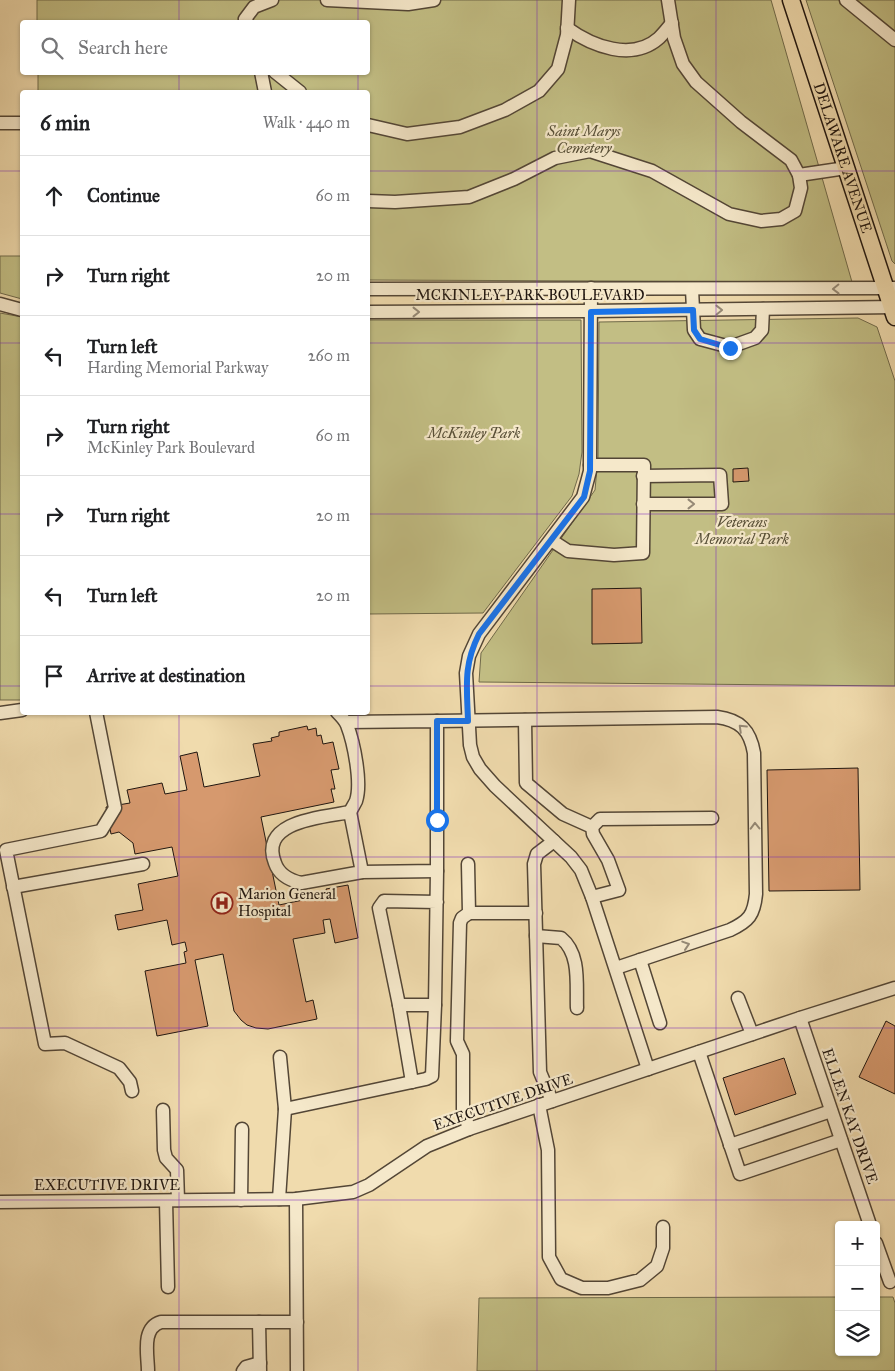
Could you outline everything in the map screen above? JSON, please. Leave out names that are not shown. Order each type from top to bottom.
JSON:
[{"type":"main road","name":"DELAWARE AVENUE","points":[[792,0],[846,168],[890,288],[894,310]]},
{"type":"street","points":[[246,20],[254,7],[272,0]]},
{"type":"street","points":[[328,0],[408,4],[434,0]]},
{"type":"street","points":[[370,126],[407,134],[460,127],[505,110],[539,91],[558,69],[567,36],[569,0]]},
{"type":"street","points":[[370,202],[469,197],[514,179],[555,158],[590,151],[652,171],[729,214],[761,221],[781,219],[795,211],[801,188],[799,175],[791,160],[741,122],[696,82],[682,64],[674,38],[668,0]]},
{"type":"street","points":[[846,0],[895,40]]},
{"type":"street","points":[[567,28],[584,40],[612,50],[638,49],[658,39],[672,23]]},
{"type":"street","points":[[262,75],[265,90]]},
{"type":"street","points":[[279,75],[298,90]]},
{"type":"street","points":[[0,123],[20,122]]},
{"type":"street","points":[[799,175],[846,168]]},
{"type":"street","points":[[591,288],[590,465],[584,497],[479,634],[473,646],[466,673],[468,721],[471,751],[480,769],[495,786],[571,857],[581,870],[616,968],[648,1069]]},
{"type":"street","points":[[692,288],[694,330],[700,339],[730,348],[755,338],[762,330],[763,309]]},
{"type":"street","name":"MCKINLEY PARK BOULEVARD","points":[[370,289],[890,288]]},
{"type":"street","points":[[0,304],[20,309]]},
{"type":"street","name":"MCKINLEY PARK BOULEVARD","points":[[370,312],[894,310]]},
{"type":"street","points":[[551,540],[568,550],[614,555],[643,553],[644,465],[590,465]]},
{"type":"street","points":[[643,504],[722,504],[720,474],[644,476]]},
{"type":"street","points":[[0,713],[20,710]]},
{"type":"street","points":[[97,715],[115,808],[101,830],[6,850],[45,1044],[65,1043],[119,1068],[130,1082],[132,1091]]},
{"type":"street","points":[[362,872],[350,812],[356,801],[358,786],[352,741],[342,717],[468,721],[717,717],[728,718],[739,723],[747,731],[752,741],[754,753],[755,907],[750,917],[743,924],[730,930],[616,968]]},
{"type":"street","points":[[525,720],[526,783],[563,814],[592,827],[608,860],[619,890],[592,898]]},
{"type":"street","points":[[284,1110],[426,1080],[432,1076],[437,902],[437,721]]},
{"type":"street","points":[[350,812],[297,822],[280,832],[275,840],[273,859],[283,876],[301,883],[362,872],[437,870]]},
{"type":"street","points":[[592,827],[600,819],[712,818]]},
{"type":"street","points":[[552,1100],[540,1072],[534,864],[537,854],[554,841]]},
{"type":"street","points":[[13,887],[142,864]]},
{"type":"street","points":[[468,864],[469,913]]},
{"type":"street","points":[[412,1082],[399,1005],[379,908],[384,901],[437,902]]},
{"type":"street","points":[[469,1129],[463,1110],[463,1054],[457,1041],[460,923],[462,918],[469,913],[536,913]]},
{"type":"street","points":[[536,936],[561,938],[572,949],[577,1008]]},
{"type":"street","points":[[640,960],[660,1023]]},
{"type":"street","name":"EXECUTIVE DRIVE","points":[[0,1202],[296,1199],[353,1192],[369,1185],[428,1146],[469,1129],[895,988]]},
{"type":"street","points":[[738,998],[752,1034]]},
{"type":"street","points":[[399,1005],[435,1005]]},
{"type":"street","name":"ELLEN KAY DRIVE","points":[[800,1018],[869,1221]]},
{"type":"street","points":[[699,1052],[740,1174],[841,1140]]},
{"type":"street","points":[[280,1057],[284,1110],[280,1199]]},
{"type":"street","points":[[539,1105],[548,1150],[549,1257],[561,1278],[582,1288],[608,1288],[640,1280],[657,1266],[663,1248],[663,1227]]},
{"type":"street","points":[[163,1110],[164,1150],[166,1158],[177,1170],[172,1201],[168,1288]]},
{"type":"street","points":[[730,1144],[831,1111]]},
{"type":"street","points":[[241,1200],[242,1129]]},
{"type":"street","points":[[296,1199],[297,1371]]},
{"type":"street","points":[[880,1254],[890,1282]]},
{"type":"street","points":[[243,1371],[246,1368],[260,1367],[259,1322]]},
{"type":"street","points":[[148,1371],[148,1334],[156,1323],[296,1322]]},
{"type":"green space","name":"Saint Marys Cemetery","points":[[37,0],[771,0],[852,282],[370,280],[370,90],[38,90],[38,75],[370,75],[370,20],[37,20]]},
{"type":"green space","points":[[806,0],[895,0],[895,264],[892,261]]},
{"type":"green space","points":[[0,256],[20,256],[20,298],[0,293]]},
{"type":"green space","points":[[0,313],[20,317],[20,700],[0,700]]},
{"type":"green space","name":"Veterans Memorial Park","points":[[858,318],[877,327],[895,381],[895,686],[479,682],[481,653],[595,490],[598,457],[599,322]]},
{"type":"green space","name":"McKinley Park","points":[[370,320],[581,320],[582,452],[579,474],[572,496],[483,613],[370,614]]},
{"type":"green space","points":[[835,1297],[835,1356],[880,1356],[880,1297],[893,1297],[895,1303],[895,1371],[477,1371],[479,1298]]},
{"type":"building","points":[[748,468],[749,481],[733,482],[733,469]]},
{"type":"building","points":[[641,588],[642,643],[592,644],[592,589]]},
{"type":"building","points":[[307,726],[308,730],[316,728],[317,736],[321,735],[323,744],[333,742],[339,769],[331,770],[335,789],[331,789],[334,802],[261,817],[279,905],[327,895],[326,889],[348,885],[358,938],[335,943],[330,919],[323,920],[325,933],[293,939],[306,1002],[313,1000],[317,1019],[268,1029],[247,1025],[234,1011],[223,954],[195,960],[208,1026],[157,1036],[145,971],[186,963],[184,952],[187,951],[185,942],[172,945],[167,920],[118,930],[115,915],[143,910],[138,884],[178,876],[172,847],[135,854],[133,843],[119,832],[111,834],[106,807],[130,803],[127,790],[162,783],[165,794],[187,790],[180,756],[197,752],[204,787],[260,776],[253,744],[272,741],[271,738],[279,736],[279,732]]},
{"type":"building","points":[[858,768],[860,890],[769,891],[767,770]]},
{"type":"building","points":[[886,1021],[895,1026],[895,1094],[859,1077]]},
{"type":"building","points":[[784,1058],[796,1094],[735,1115],[723,1078]]},
{"type":"place","name":"Marion General Hospital","points":[[222,903]]},
{"type":"route","points":[[437,820],[437,721],[468,721],[466,673],[469,656],[479,634],[584,497],[590,471],[591,312],[693,310],[694,330],[700,339],[730,348]]}]
